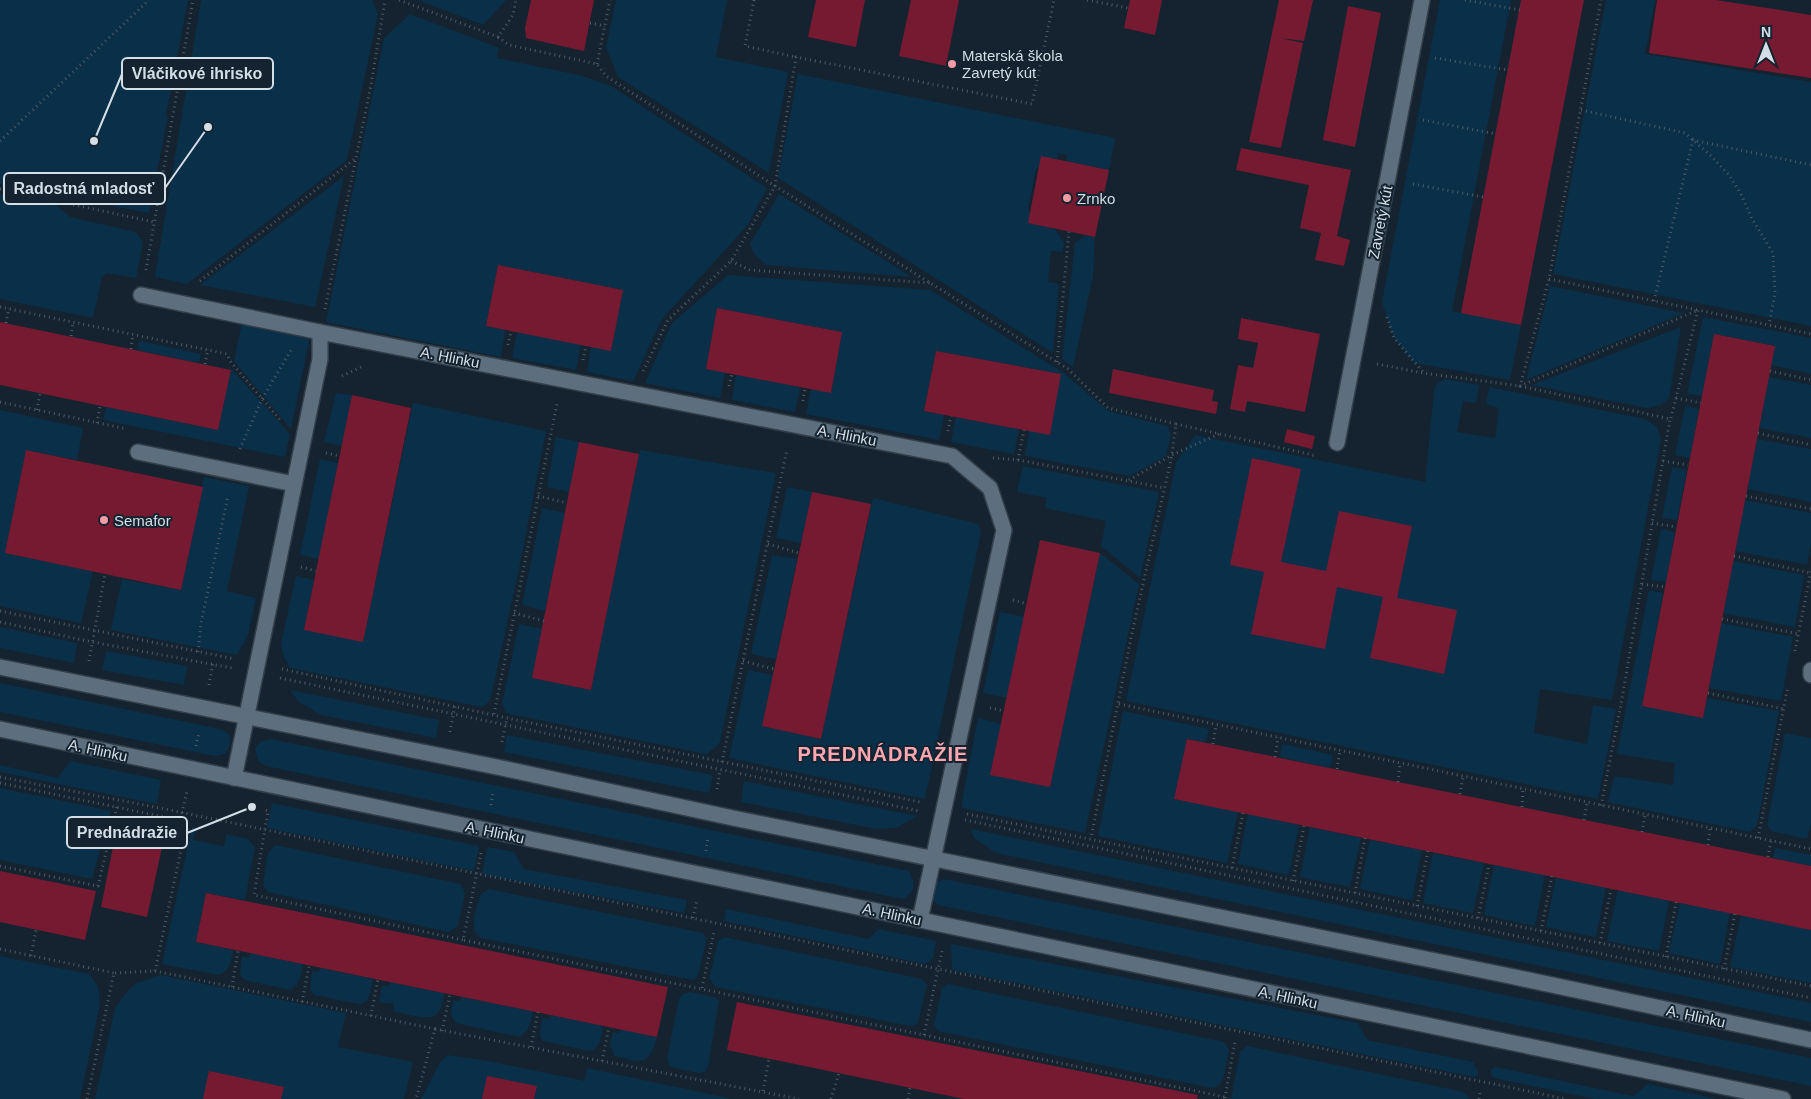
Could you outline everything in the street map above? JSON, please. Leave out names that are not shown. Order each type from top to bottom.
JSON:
[{"type":"street","name":"Zavretý kút","points":[[1337,443],[1422,0]]},
{"type":"street","name":"A. Hlinku","points":[[141,295],[952,456],[990,488],[1004,530],[934,858]]},
{"type":"street","points":[[234,778],[320,359],[320,332]]},
{"type":"street","points":[[138,452],[294,484]]},
{"type":"street","name":"A. Hlinku","points":[[0,667],[497,767],[1811,1040]]},
{"type":"street","points":[[1811,670],[1811,675]]},
{"type":"street","name":"A. Hlinku","points":[[0,730],[1783,1099]]},
{"type":"street","points":[[920,920],[934,858]]},
{"type":"path","points":[[0,141],[149,0]]},
{"type":"path","points":[[141,295],[193,0]]},
{"type":"path","points":[[320,332],[356,157],[385,0]]},
{"type":"path","points":[[399,0],[498,37],[510,45],[597,64],[606,76],[775,186],[1068,369],[1108,408],[1318,456],[1337,443]]},
{"type":"path","points":[[498,37],[513,14],[516,0]]},
{"type":"path","points":[[597,64],[610,0]]},
{"type":"path","points":[[754,0],[745,46],[1032,104],[1054,0]]},
{"type":"path","points":[[1087,0],[1128,8]]},
{"type":"path","points":[[1465,0],[1520,10]]},
{"type":"path","points":[[1520,386],[1549,279],[1601,0]]},
{"type":"path","points":[[590,23],[605,26]]},
{"type":"path","points":[[634,394],[638,381],[668,320],[730,261],[775,186],[796,57]]},
{"type":"path","points":[[1428,57],[1508,70]]},
{"type":"path","points":[[1580,110],[1685,133],[1729,175],[1772,253],[1776,293],[1769,325]]},
{"type":"path","points":[[1417,119],[1496,134]]},
{"type":"path","points":[[1693,140],[1811,165]]},
{"type":"path","points":[[1654,301],[1693,140]]},
{"type":"path","points":[[197,283],[356,157]]},
{"type":"path","points":[[1405,182],[1483,197]]},
{"type":"path","points":[[0,189],[154,222]]},
{"type":"path","points":[[1057,362],[1069,231]]},
{"type":"path","points":[[730,261],[750,270],[931,284]]},
{"type":"path","points":[[1549,279],[1811,334]]},
{"type":"path","points":[[0,306],[227,354],[230,360],[302,445]]},
{"type":"path","points":[[6,323],[9,308]]},
{"type":"path","points":[[1520,386],[1698,310]]},
{"type":"path","points":[[1601,806],[1670,419],[1698,310]]},
{"type":"path","points":[[71,336],[73,322]]},
{"type":"path","points":[[130,349],[134,334]]},
{"type":"path","points":[[206,364],[208,349]]},
{"type":"path","points":[[1353,359],[1423,373],[1520,386],[1670,419]]},
{"type":"path","points":[[339,381],[342,376],[358,367],[367,366]]},
{"type":"path","points":[[1770,371],[1811,380]]},
{"type":"path","points":[[37,410],[40,393]]},
{"type":"path","points":[[1676,398],[1701,403]]},
{"type":"path","points":[[494,714],[558,399]]},
{"type":"path","points":[[97,423],[100,406]]},
{"type":"path","points":[[1092,838],[1140,598],[1172,455],[1176,424]]},
{"type":"path","points":[[1018,460],[1024,430]]},
{"type":"path","points":[[1758,433],[1811,445]]},
{"type":"path","points":[[1128,481],[1172,455],[1220,434]]},
{"type":"path","points":[[722,762],[789,442]]},
{"type":"path","points":[[318,451],[340,456]]},
{"type":"path","points":[[969,470],[985,458],[1018,460],[1165,488]]},
{"type":"path","points":[[1664,461],[1688,465]]},
{"type":"path","points":[[538,496],[567,503]]},
{"type":"path","points":[[1746,496],[1811,509]]},
{"type":"path","points":[[1652,523],[1676,527]]},
{"type":"path","points":[[768,544],[799,553]]},
{"type":"path","points":[[1734,556],[1811,572],[1795,653]]},
{"type":"path","points":[[84,684],[105,574]]},
{"type":"path","points":[[1642,584],[1665,588]]},
{"type":"path","points":[[0,611],[95,630],[454,714],[720,770],[1092,838],[1293,881],[1811,986]]},
{"type":"path","points":[[514,613],[544,621]]},
{"type":"path","points":[[1722,619],[1799,634]]},
{"type":"path","points":[[0,622],[92,642],[213,663],[284,669],[1811,998]]},
{"type":"path","points":[[743,661],[774,669]]},
{"type":"path","points":[[182,813],[213,663]]},
{"type":"path","points":[[282,663],[284,669]]},
{"type":"path","points":[[1758,838],[1789,681]]},
{"type":"path","points":[[1708,693],[1784,709]]},
{"type":"path","points":[[1119,704],[1811,849]]},
{"type":"path","points":[[450,732],[455,706]]},
{"type":"path","points":[[500,750],[506,718]]},
{"type":"path","points":[[1213,744],[1216,725]]},
{"type":"path","points":[[1275,757],[1278,738]]},
{"type":"path","points":[[1337,769],[1340,751]]},
{"type":"path","points":[[1398,782],[1400,764]]},
{"type":"path","points":[[693,918],[720,770]]},
{"type":"path","points":[[0,777],[1566,1099]]},
{"type":"path","points":[[1460,794],[1463,777]]},
{"type":"path","points":[[0,783],[164,817]]},
{"type":"path","points":[[489,813],[494,786]]},
{"type":"path","points":[[1522,807],[1523,790]]},
{"type":"path","points":[[178,792],[196,795]]},
{"type":"path","points":[[1584,820],[1587,803]]},
{"type":"path","points":[[0,866],[98,886],[117,806]]},
{"type":"path","points":[[260,809],[268,810],[254,895],[1225,1098],[1235,1041]]},
{"type":"path","points":[[1232,868],[1243,813]]},
{"type":"path","points":[[1642,832],[1645,815]]},
{"type":"path","points":[[114,818],[152,828],[184,833]]},
{"type":"path","points":[[155,970],[187,822]]},
{"type":"path","points":[[1293,881],[1304,826]]},
{"type":"path","points":[[1708,845],[1710,828]]},
{"type":"path","points":[[1355,893],[1365,838]]},
{"type":"path","points":[[1768,857],[1771,840]]},
{"type":"path","points":[[463,940],[482,847]]},
{"type":"path","points":[[1417,906],[1428,851]]},
{"type":"path","points":[[1478,918],[1489,864]]},
{"type":"path","points":[[1541,931],[1552,876]]},
{"type":"path","points":[[1600,943],[1611,889]]},
{"type":"path","points":[[1666,957],[1676,902]]},
{"type":"path","points":[[1724,969],[1735,914]]},
{"type":"path","points":[[924,1035],[948,926]]},
{"type":"path","points":[[31,956],[36,930]]},
{"type":"path","points":[[702,988],[714,932]]},
{"type":"path","points":[[0,949],[114,973],[155,970],[442,1031],[799,1099]]},
{"type":"path","points":[[232,987],[238,951]]},
{"type":"path","points":[[302,1002],[309,966]]},
{"type":"path","points":[[88,1099],[114,973]]},
{"type":"path","points":[[371,1016],[378,979]]},
{"type":"path","points":[[442,1031],[450,994]]},
{"type":"path","points":[[532,1048],[538,1012]]},
{"type":"path","points":[[602,1061],[609,1027]]},
{"type":"path","points":[[416,1099],[435,1029]]},
{"type":"path","points":[[763,1091],[769,1059]]},
{"type":"path","points":[[831,1099],[839,1073]]},
{"type":"path","points":[[908,1099],[910,1088]]},
{"type":"path","points":[[1478,1099],[1480,1091]]},
{"type":"shaded area","points":[[0,0],[188,0],[149,213],[0,184]]},
{"type":"shaded area","points":[[201,0],[372,0],[378,14],[347,160],[187,284],[155,277]]},
{"type":"shaded area","points":[[418,0],[506,0],[483,25]]},
{"type":"shaded area","points":[[616,0],[727,0],[716,57],[788,72],[769,173],[618,77],[606,47]]},
{"type":"shaded area","points":[[1440,0],[1511,0],[1452,311],[1521,325],[1510,380],[1415,363],[1394,338],[1382,302]]},
{"type":"shaded area","points":[[1606,0],[1655,0],[1645,54],[1811,82],[1811,326],[1553,274]]},
{"type":"shaded area","points":[[410,14],[499,48],[497,58],[583,76],[611,86],[767,188],[748,225],[662,319],[633,381],[587,372],[591,347],[611,350],[623,290],[498,265],[486,326],[505,330],[501,357],[326,322],[384,38]]},
{"type":"shaded area","points":[[798,74],[1115,138],[1109,170],[1066,161],[1067,155],[1059,153],[1057,160],[1036,169],[1028,209],[1031,214],[1029,223],[1055,229],[1064,243],[1063,252],[1051,251],[1048,282],[1059,284],[1053,353],[778,178]]},
{"type":"shaded area","points":[[344,176],[315,307],[200,285]]},
{"type":"shaded area","points":[[0,194],[57,206],[70,217],[136,232],[143,242],[136,278],[107,273],[102,277],[93,318],[0,299]]},
{"type":"shaded area","points":[[779,194],[912,277],[766,265],[754,254],[750,244]]},
{"type":"shaded area","points":[[1086,235],[1095,237],[1093,276],[1073,367],[1062,359],[1075,243]]},
{"type":"shaded area","points":[[728,275],[930,290],[1064,373],[1108,411],[1167,426],[1171,434],[1166,456],[1130,476],[1025,456],[1029,431],[1061,374],[936,351],[924,411],[944,415],[939,440],[806,414],[811,389],[831,392],[842,332],[717,308],[706,369],[725,372],[720,398],[645,383],[672,323]]},
{"type":"shaded area","points":[[1550,286],[1684,313],[1526,380]]},
{"type":"shaded area","points":[[1703,317],[1811,338],[1811,374],[1771,365],[1775,346],[1714,334],[1702,396],[1687,394]]},
{"type":"shaded area","points":[[242,323],[310,336],[291,429],[234,361]]},
{"type":"shaded area","points":[[1681,327],[1669,398],[1661,405],[1647,408],[1532,385]]},
{"type":"shaded area","points":[[517,332],[581,344],[576,370],[512,358]]},
{"type":"shaded area","points":[[139,341],[201,354],[199,363],[137,350]]},
{"type":"shaded area","points":[[229,366],[290,434],[285,457],[103,420],[106,407],[218,430],[231,370]]},
{"type":"shaded area","points":[[736,374],[800,387],[795,412],[732,400]]},
{"type":"shaded area","points":[[1769,377],[1811,385],[1811,438],[1759,428]]},
{"type":"shaded area","points":[[1445,379],[1479,385],[1476,403],[1463,401],[1457,432],[1495,438],[1499,408],[1486,404],[1489,387],[1645,419],[1657,427],[1661,439],[1612,700],[1540,689],[1534,733],[1587,744],[1593,705],[1616,709],[1598,799],[1126,701],[1176,463],[1195,435],[1425,482],[1434,391],[1437,384]]},
{"type":"shaded area","points":[[336,393],[352,395],[342,446],[324,442]]},
{"type":"shaded area","points":[[413,403],[546,431],[520,564],[490,701],[482,707],[290,668],[284,657],[281,644],[296,576],[314,580],[304,629],[363,641]]},
{"type":"shaded area","points":[[1685,406],[1699,409],[1690,458],[1675,455]]},
{"type":"shaded area","points":[[0,410],[83,428],[77,460],[26,450],[5,553],[93,571],[81,623],[0,606]]},
{"type":"shaded area","points":[[956,417],[1019,429],[1014,454],[951,442]]},
{"type":"shaded area","points":[[556,437],[579,442],[569,492],[547,487]]},
{"type":"shaded area","points":[[1757,439],[1811,449],[1811,502],[1747,489]]},
{"type":"shaded area","points":[[640,450],[776,473],[720,742],[706,754],[506,713],[502,704],[519,624],[542,629],[532,678],[591,690]]},
{"type":"shaded area","points":[[320,459],[338,463],[319,559],[300,555]]},
{"type":"shaded area","points":[[1023,466],[1159,492],[1140,578],[1101,546],[1106,521],[1045,508],[1047,498],[1017,492]]},
{"type":"shaded area","points":[[1672,467],[1687,470],[1677,520],[1662,518]]},
{"type":"shaded area","points":[[204,477],[249,486],[227,591],[256,598],[248,635],[237,655],[111,630],[122,579],[181,590]]},
{"type":"shaded area","points":[[787,487],[812,492],[801,543],[776,538]]},
{"type":"shaded area","points":[[873,498],[978,524],[981,532],[925,799],[729,758],[748,670],[773,675],[762,726],[821,739]]},
{"type":"shaded area","points":[[1745,500],[1811,513],[1811,543],[1807,565],[1735,551]]},
{"type":"shaded area","points":[[542,508],[565,513],[545,611],[522,605]]},
{"type":"shaded area","points":[[1661,529],[1675,532],[1666,582],[1651,580]]},
{"type":"shaded area","points":[[1100,553],[1139,584],[1085,833],[962,808],[978,718],[1001,724],[1050,786]]},
{"type":"shaded area","points":[[772,555],[797,559],[776,659],[751,654]]},
{"type":"shaded area","points":[[1733,561],[1804,575],[1795,627],[1723,613]]},
{"type":"shaded area","points":[[1649,590],[1663,593],[1642,706],[1703,717],[1707,698],[1779,711],[1757,825],[1750,832],[1608,802],[1614,776],[1673,785],[1675,763],[1617,754]]},
{"type":"shaded area","points":[[1000,612],[1024,617],[1007,698],[983,693]]},
{"type":"shaded area","points":[[1721,623],[1793,637],[1781,701],[1709,688]]},
{"type":"shaded area","points":[[0,627],[77,643],[74,663],[0,648]]},
{"type":"shaded area","points":[[106,651],[187,666],[184,685],[102,670]]},
{"type":"shaded area","points":[[0,683],[220,729],[229,734],[230,745],[225,754],[215,756],[0,712]]},
{"type":"shaded area","points":[[290,690],[439,720],[436,738],[321,715],[299,702]]},
{"type":"shaded area","points":[[1123,711],[1209,729],[1206,742],[1187,739],[1174,799],[1238,812],[1227,863],[1098,836]]},
{"type":"shaded area","points":[[1785,733],[1811,738],[1811,824],[1807,839],[1771,831],[1767,825]]},
{"type":"shaded area","points":[[507,735],[713,775],[709,793],[504,752]]},
{"type":"shaded area","points":[[271,739],[909,871],[914,883],[910,893],[903,899],[266,766],[258,761],[255,749],[261,741]]},
{"type":"shaded area","points":[[1282,744],[1333,755],[1330,768],[1280,757]]},
{"type":"shaded area","points":[[70,761],[161,780],[157,804],[0,772],[0,765],[58,778]]},
{"type":"shaded area","points":[[744,781],[917,816],[896,828],[877,829],[741,802]]},
{"type":"shaded area","points":[[0,788],[111,811],[92,879],[0,860]]},
{"type":"shaded area","points":[[272,803],[479,846],[474,871],[267,828]]},
{"type":"shaded area","points":[[1248,814],[1299,825],[1289,875],[1238,864]]},
{"type":"shaded area","points":[[192,827],[196,828],[193,840],[224,846],[226,834],[248,839],[255,847],[245,899],[206,893],[196,942],[233,950],[228,968],[219,975],[162,964]]},
{"type":"shaded area","points":[[1310,827],[1361,838],[1350,887],[1300,877]]},
{"type":"shaded area","points":[[971,829],[1811,1003],[1811,1022],[996,853],[974,838]]},
{"type":"shaded area","points":[[1370,840],[1422,850],[1412,900],[1360,889]]},
{"type":"shaded area","points":[[275,845],[461,884],[465,893],[458,926],[449,932],[268,892],[263,885],[268,853]]},
{"type":"shaded area","points":[[487,847],[514,852],[524,869],[687,900],[684,913],[482,874]]},
{"type":"shaded area","points":[[1775,848],[1811,855],[1811,866],[1773,858]]},
{"type":"shaded area","points":[[1433,853],[1484,863],[1473,913],[1423,903]]},
{"type":"shaded area","points":[[1494,865],[1545,875],[1535,926],[1484,915]]},
{"type":"shaded area","points":[[1556,878],[1606,887],[1596,937],[1546,927]]},
{"type":"shaded area","points":[[944,879],[1811,1058],[1811,1086],[938,905],[932,900],[932,891],[937,882]]},
{"type":"shaded area","points":[[489,889],[703,933],[707,938],[698,976],[693,980],[481,938],[475,930],[474,919],[480,895]]},
{"type":"shaded area","points":[[1618,890],[1669,901],[1659,951],[1607,941]]},
{"type":"shaded area","points":[[1680,903],[1730,913],[1720,964],[1669,953]]},
{"type":"shaded area","points":[[726,909],[869,939],[878,929],[936,941],[933,958],[925,964],[724,921]]},
{"type":"shaded area","points":[[1741,915],[1811,930],[1811,983],[1730,967]]},
{"type":"shaded area","points":[[724,937],[922,979],[927,985],[918,1022],[910,1026],[716,987],[709,979],[718,942]]},
{"type":"shaded area","points":[[951,944],[1358,1023],[1367,1040],[1473,1062],[1478,1071],[1478,1076],[1474,1077],[952,970]]},
{"type":"shaded area","points":[[250,953],[303,964],[298,982],[290,990],[245,980],[240,975],[242,956],[249,958]]},
{"type":"shaded area","points":[[0,956],[89,974],[98,986],[100,1004],[80,1099],[0,1099]]},
{"type":"shaded area","points":[[320,968],[373,979],[367,1001],[360,1004],[314,995],[310,990],[312,971],[318,972]]},
{"type":"shaded area","points":[[160,975],[346,1013],[338,1047],[413,1062],[404,1099],[95,1099],[115,1008],[135,984]]},
{"type":"shaded area","points":[[390,982],[444,993],[440,1011],[432,1017],[427,1017],[393,1011],[394,1004],[379,1002],[382,985],[389,986]]},
{"type":"shaded area","points":[[948,984],[1224,1042],[1229,1050],[1223,1080],[1219,1086],[1211,1088],[938,1031],[934,1025],[942,988]]},
{"type":"shaded area","points":[[690,992],[714,997],[719,1000],[708,1067],[705,1072],[699,1073],[674,1068],[669,1065],[667,1058],[679,999],[683,994]]},
{"type":"shaded area","points":[[461,997],[533,1011],[529,1026],[519,1037],[456,1023],[452,1017],[451,1009],[454,1000],[460,1001]]},
{"type":"shaded area","points":[[551,1015],[603,1026],[598,1044],[590,1051],[543,1041],[540,1036],[542,1018],[549,1019]]},
{"type":"shaded area","points":[[621,1029],[657,1037],[651,1054],[647,1058],[638,1061],[614,1056],[610,1043],[613,1032],[619,1033]]},
{"type":"shaded area","points":[[1247,1046],[1464,1092],[1470,1099],[1231,1099],[1240,1052]]},
{"type":"shaded area","points":[[447,1055],[489,1061],[585,1081],[587,1068],[733,1099],[421,1099],[439,1064]]},
{"type":"shaded area","points":[[1496,1067],[1633,1096],[1648,1084],[1718,1099],[1595,1099],[1494,1078],[1491,1075],[1491,1069]]},
{"type":"building","points":[[531,0],[594,0],[584,51],[526,38],[525,28]]},
{"type":"building","points":[[816,0],[865,0],[856,47],[808,37]]},
{"type":"building","points":[[911,0],[959,0],[946,66],[899,56]]},
{"type":"building","points":[[1130,0],[1162,0],[1155,35],[1124,28]]},
{"type":"building","points":[[1279,0],[1313,0],[1304,41],[1280,38],[1303,43],[1281,148],[1249,142]]},
{"type":"building","points":[[1521,0],[1584,0],[1521,325],[1461,313]]},
{"type":"building","points":[[1657,0],[1716,0],[1811,15],[1811,78],[1649,53]]},
{"type":"building","points":[[1348,6],[1381,13],[1355,147],[1323,140]]},
{"type":"building","points":[[1241,148],[1351,170],[1337,236],[1350,240],[1344,266],[1315,260],[1321,233],[1300,228],[1309,185],[1236,170]]},
{"type":"building","points":[[1041,156],[1109,170],[1095,237],[1028,223]]},
{"type":"building","points":[[498,265],[623,290],[611,351],[486,326]]},
{"type":"building","points":[[717,308],[842,332],[831,393],[706,369]]},
{"type":"building","points":[[1241,318],[1320,334],[1305,412],[1247,401],[1245,412],[1230,409],[1238,365],[1253,368],[1258,343],[1238,339]]},
{"type":"building","points":[[0,322],[231,370],[218,430],[0,385]]},
{"type":"building","points":[[1714,334],[1775,346],[1703,718],[1642,706]]},
{"type":"building","points":[[936,351],[1061,374],[1050,435],[924,411]]},
{"type":"building","points":[[1113,369],[1214,390],[1212,401],[1218,402],[1216,414],[1109,393]]},
{"type":"building","points":[[352,395],[411,408],[363,642],[304,630]]},
{"type":"building","points":[[1287,429],[1315,436],[1312,449],[1284,442]]},
{"type":"building","points":[[579,442],[639,454],[591,690],[532,678]]},
{"type":"building","name":"Semafor","points":[[26,450],[203,487],[181,590],[5,553]]},
{"type":"building","points":[[1252,458],[1301,469],[1281,562],[1326,571],[1339,511],[1412,526],[1397,598],[1457,610],[1444,674],[1370,658],[1383,597],[1337,587],[1325,649],[1251,634],[1264,572],[1230,565]]},
{"type":"building","points":[[812,492],[871,504],[821,739],[762,726]]},
{"type":"building","points":[[1040,540],[1100,553],[1050,787],[990,775]]},
{"type":"building","points":[[1187,739],[1811,866],[1811,930],[1174,799]]},
{"type":"building","points":[[118,822],[165,833],[147,917],[101,907]]},
{"type":"building","points":[[0,871],[96,891],[85,940],[0,922]]},
{"type":"building","points":[[206,893],[668,987],[657,1037],[196,942]]},
{"type":"building","points":[[737,1002],[1198,1095],[1197,1099],[964,1099],[727,1050]]},
{"type":"building","points":[[209,1071],[284,1087],[281,1099],[203,1099]]},
{"type":"building","points":[[487,1076],[537,1086],[534,1099],[482,1099]]},
{"type":"place","name":"Materská škola Zavretý kút","points":[[952,64]]},
{"type":"place","name":"Radostná mladosť","points":[[208,127]]},
{"type":"place","name":"Vláčikové ihrisko","points":[[94,141]]},
{"type":"place","name":"Zrnko","points":[[1067,198]]},
{"type":"place","name":"Semafor","points":[[104,520]]},
{"type":"place","name":"Prednádražie","points":[[252,807]]},
{"type":"district","name":"PREDNÁDRAŽIE","points":[[883,754]]}]
